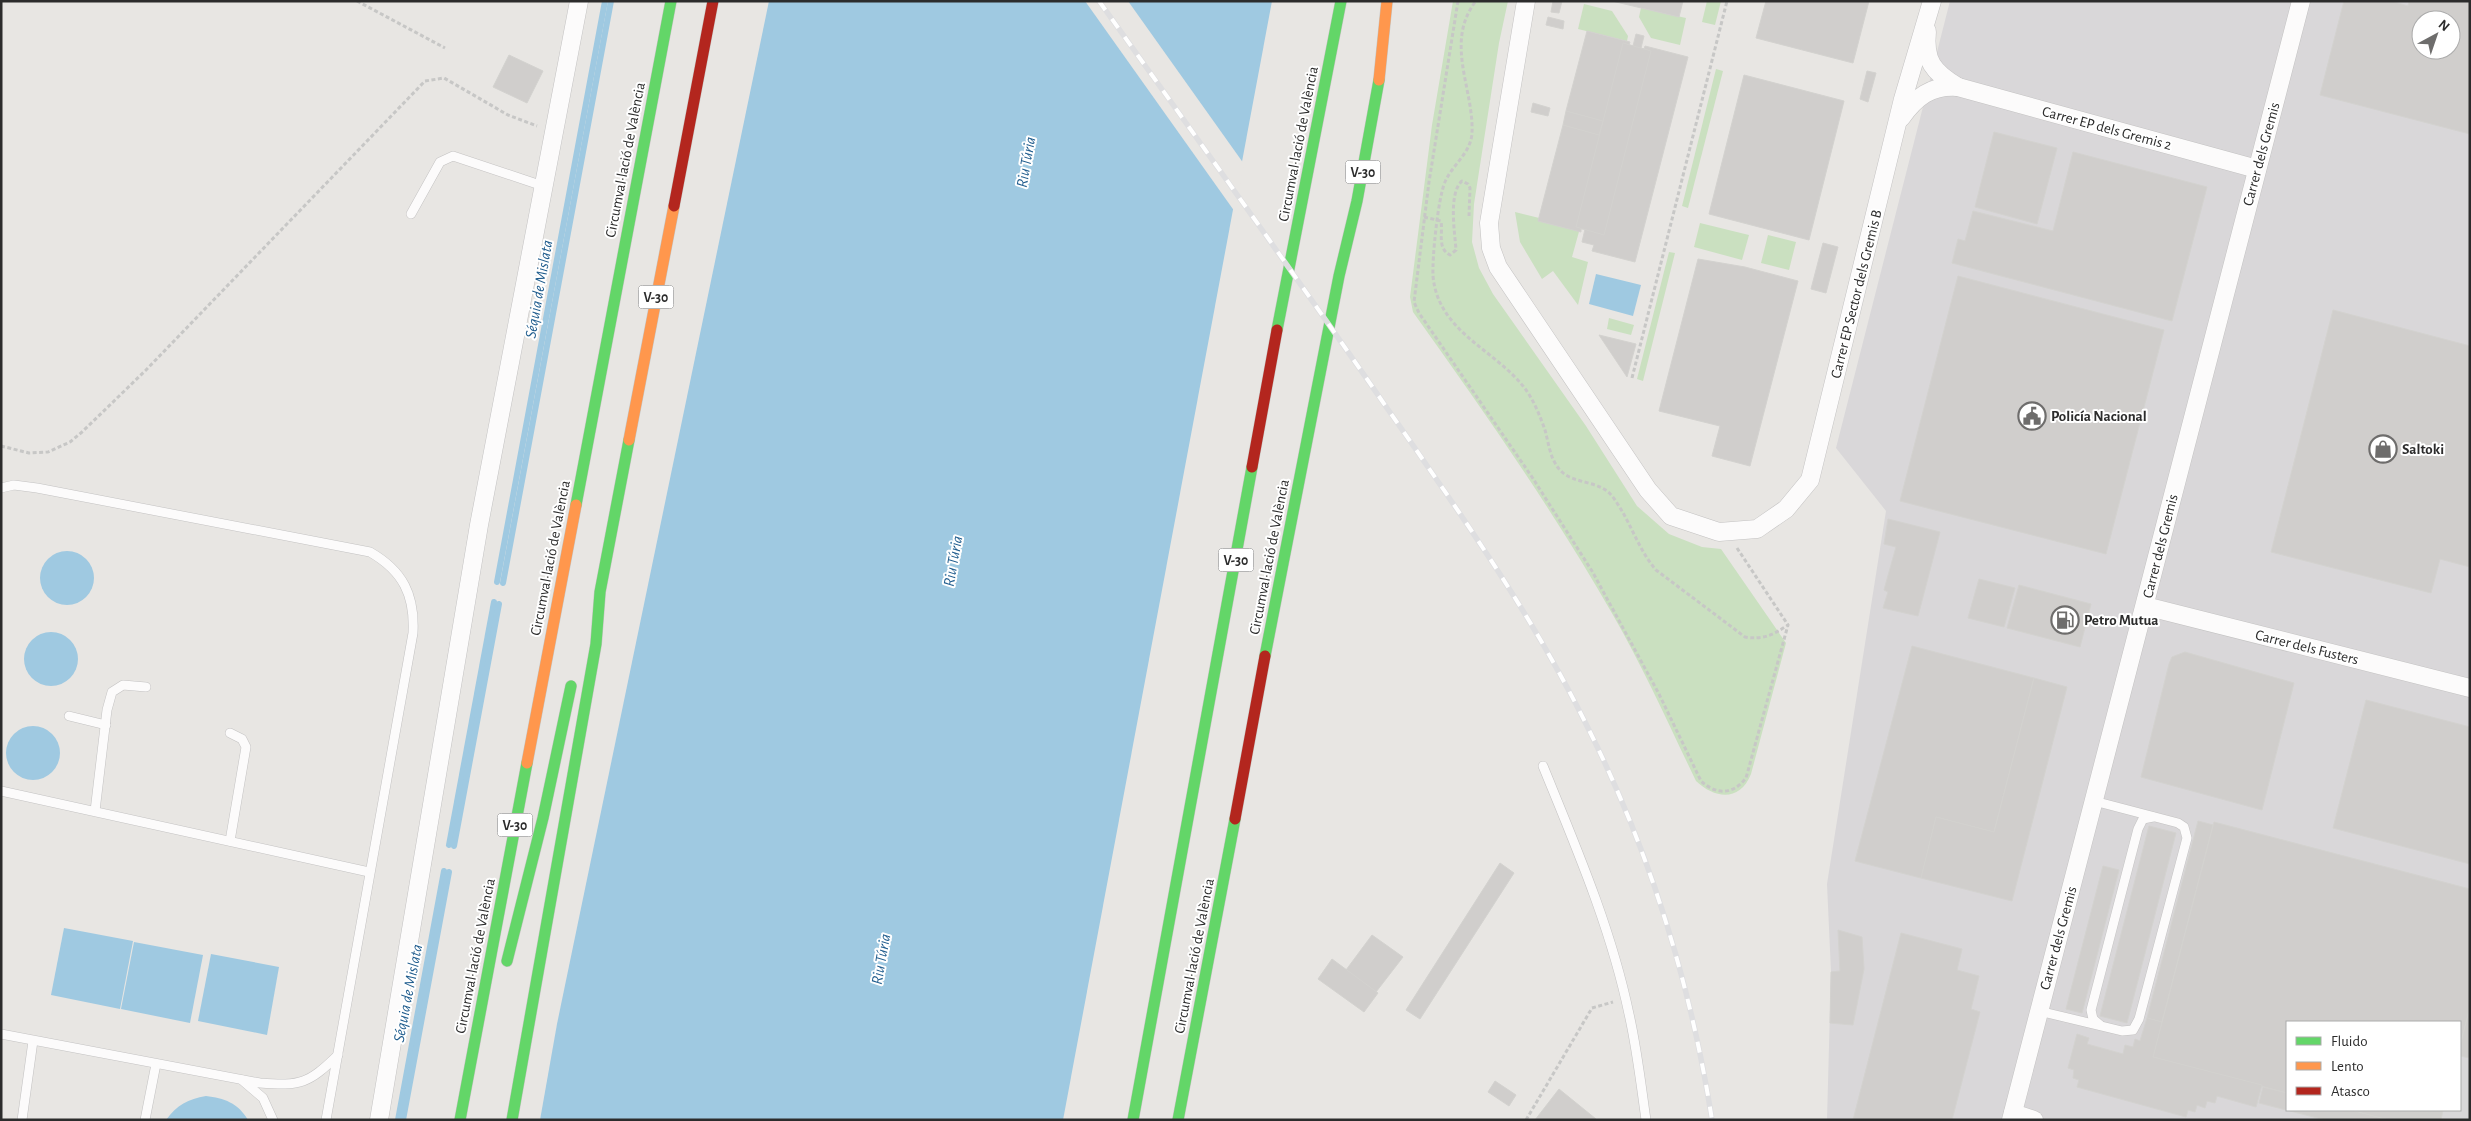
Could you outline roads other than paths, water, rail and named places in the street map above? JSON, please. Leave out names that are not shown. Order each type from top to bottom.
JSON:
[{"type":"highway","name":"Circumval·lació de València","points":[[460,1120],[671,1]]},
{"type":"highway","name":"V-30","points":[[512,1120],[596,644],[600,592],[713,1]]},
{"type":"highway","name":"Circumval·lació de València","points":[[1133,1120],[1288,272],[1341,1]]},
{"type":"highway","name":"Circumval·lació de València","points":[[1178,1120],[1339,276],[1357,201],[1381,67],[1383,25],[1387,1]]},
{"type":"highway","points":[[1381,67],[1396,35]]},
{"type":"highway","points":[[586,626],[600,592]]},
{"type":"highway","points":[[504,971],[543,818],[573,673]]},
{"type":"highway","points":[[472,1120],[482,1065]]},
{"type":"street","points":[[380,1120],[479,525],[579,1]]},
{"type":"street","name":"Carrer EP Sector dels Gremis B","points":[[1526,1],[1489,223],[1492,248],[1498,267],[1648,490],[1671,516],[1720,532],[1758,529],[1786,509],[1810,480],[1916,51],[1930,7]]},
{"type":"street","name":"Carrer dels Gremis","points":[[2012,1116],[2301,1]]},
{"type":"street","points":[[1930,7],[1926,46],[1928,59],[1936,71],[1958,87]]},
{"type":"street","points":[[1899,121],[1921,94],[1945,86],[1958,87]]},
{"type":"street","name":"Carrer EP dels Gremis 2","points":[[1958,87],[2257,169]]},
{"type":"street","name":"Carrer dels Fusters","points":[[2145,606],[2470,688]]},
{"type":"street","points":[[2012,1116],[2034,1120]]},
{"type":"lane","points":[[412,214],[440,162],[453,156],[543,186]]},
{"type":"lane","points":[[1,488],[14,486],[37,488],[370,552],[387,562],[411,597],[414,633],[369,872],[326,1120]]},
{"type":"lane","points":[[95,810],[107,710],[112,692],[123,685],[146,687]]},
{"type":"lane","points":[[69,716],[106,725]]},
{"type":"lane","points":[[230,733],[242,739],[246,747],[230,841]]},
{"type":"lane","points":[[1543,766],[1585,869],[1612,950],[1625,998],[1646,1120]]},
{"type":"lane","points":[[1,791],[95,810],[369,872]]},
{"type":"lane","points":[[2040,1011],[2128,1032],[2136,1025],[2187,838],[2184,827],[2178,823],[2094,801]]},
{"type":"lane","points":[[2102,1026],[2094,1020],[2091,1010],[2138,829],[2143,819],[2156,817]]},
{"type":"lane","points":[[1,1034],[242,1080],[288,1085],[315,1077],[338,1055]]},
{"type":"lane","points":[[22,1120],[33,1041]]},
{"type":"lane","points":[[145,1120],[156,1064]]},
{"type":"lane","points":[[242,1080],[263,1098],[273,1120]]},
{"type":"water","name":"Riu Túria","points":[[769,1],[1272,1],[1063,1120],[540,1120],[557,1024]]},
{"type":"water","points":[[1596,274],[1641,285],[1633,316],[1589,304]]},
{"type":"water","points":[[67,551],[77,553],[86,559],[92,568],[94,578],[92,588],[86,597],[77,603],[67,605],[57,603],[48,597],[42,588],[40,578],[42,568],[48,559],[57,553]]},
{"type":"water","points":[[46,632],[56,632],[70,640],[76,649],[78,659],[76,669],[70,678],[56,686],[46,686],[36,681],[29,674],[24,664],[24,654],[29,644],[36,637]]},
{"type":"water","points":[[33,726],[43,728],[52,734],[58,743],[60,753],[58,763],[52,772],[43,778],[33,780],[23,778],[14,772],[8,763],[6,753],[8,743],[14,734],[23,728]]},
{"type":"water","points":[[64,928],[133,941],[120,1009],[51,995]]},
{"type":"water","points":[[134,942],[203,955],[190,1023],[121,1009]]},
{"type":"water","points":[[211,954],[279,967],[267,1035],[198,1021]]},
{"type":"water","points":[[206,1096],[230,1102],[240,1109],[248,1120],[166,1120],[174,1110],[183,1104]]},
{"type":"waterway","name":"Séquia de Mislata","points":[[497,582],[605,1]]},
{"type":"waterway","points":[[503,583],[611,1]]},
{"type":"waterway","name":"Séquia de Mislata","points":[[449,845],[494,602]]},
{"type":"waterway","points":[[454,846],[499,604]]},
{"type":"waterway","name":"Séquia de Mislata","points":[[398,1120],[444,871]]},
{"type":"waterway","points":[[403,1120],[449,872]]},
{"type":"railway","points":[[1099,1],[1442,487],[1495,566],[1568,689],[1612,778],[1666,921],[1693,1020],[1712,1120]]},
{"type":"place","name":"Policía Nacional","points":[[2032,416]]},
{"type":"place","name":"Saltoki","points":[[2383,449]]},
{"type":"place","name":"Petro Mutua","points":[[2065,620]]}]
